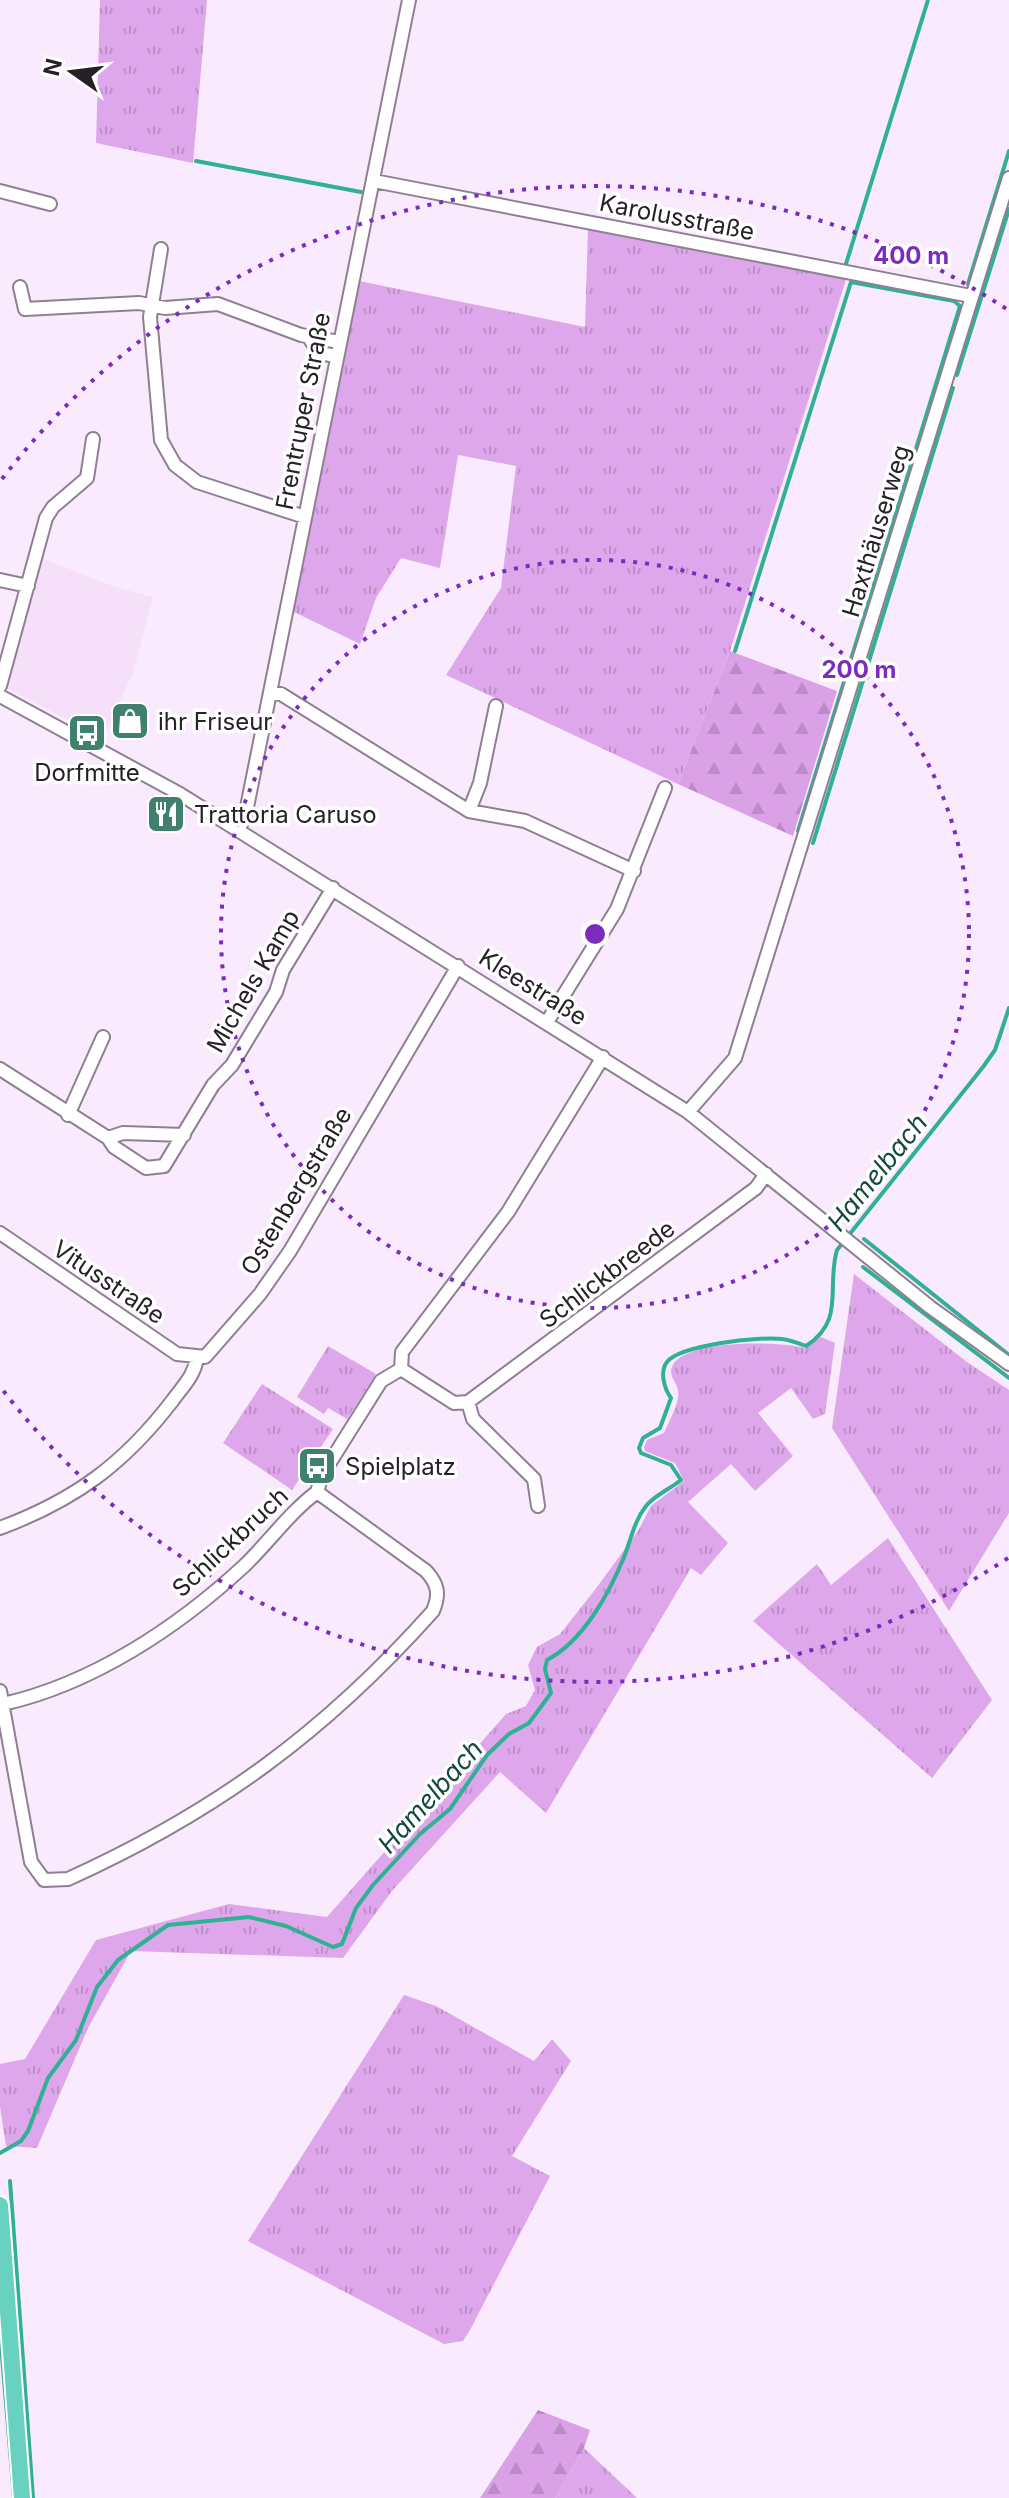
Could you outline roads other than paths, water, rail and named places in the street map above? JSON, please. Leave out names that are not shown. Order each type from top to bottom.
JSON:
[{"type":"main road","points":[[0,2205],[22,2498]]},
{"type":"street","name":"Frentruper Straße","points":[[238,830],[245,817],[409,0]]},
{"type":"street","name":"Haxthäuserweg","points":[[688,1112],[735,1058],[1009,178]]},
{"type":"street","name":"Karolusstraße","points":[[374,181],[971,296]]},
{"type":"street","points":[[0,191],[50,204]]},
{"type":"street","points":[[161,249],[151,306],[161,440],[175,465],[197,482],[305,517]]},
{"type":"street","points":[[20,287],[25,309],[139,303],[151,306],[218,304],[308,336],[339,342]]},
{"type":"street","points":[[308,336],[319,353],[336,356]]},
{"type":"street","points":[[0,686],[46,518],[53,507],[87,478],[93,439]]},
{"type":"street","points":[[0,580],[28,586]]},
{"type":"street","points":[[270,692],[281,694],[469,811],[525,821],[634,871]]},
{"type":"street","name":"Kleestraße","points":[[0,696],[100,748],[238,830],[688,1112],[853,1245],[1009,1364]]},
{"type":"street","points":[[469,811],[480,783],[496,706]]},
{"type":"street","points":[[547,1022],[617,909],[665,788]]},
{"type":"street","name":"Michels Kamp","points":[[0,1069],[108,1138],[114,1147],[146,1168],[164,1166],[276,992],[283,970],[333,888]]},
{"type":"street","name":"Ostenbergstraße","points":[[0,1528],[41,1513],[104,1475],[157,1421],[196,1369],[197,1357],[205,1357],[214,1349],[290,1251],[458,966]]},
{"type":"street","points":[[68,1115],[103,1037]]},
{"type":"street","name":"Schlickbruch","points":[[1,1698],[34,1697],[74,1681],[171,1626],[246,1564],[317,1492],[322,1475],[381,1381],[401,1369],[402,1352],[513,1205],[603,1057]]},
{"type":"street","points":[[108,1138],[123,1133],[184,1135]]},
{"type":"street","name":"Schlickbreede","points":[[468,1402],[725,1212],[756,1188],[766,1174]]},
{"type":"street","name":"Vitusstraße","points":[[0,1233],[133,1327],[177,1354],[197,1357]]},
{"type":"street","points":[[401,1369],[454,1403],[468,1402],[473,1419],[534,1479],[538,1506]]},
{"type":"street","points":[[1,1698],[31,1862],[44,1880],[68,1879],[204,1810],[277,1759],[350,1699],[433,1611],[438,1597],[436,1582],[426,1571],[317,1492]]},
{"type":"waterway","points":[[845,267],[928,0]]},
{"type":"waterway","points":[[968,284],[1009,151]]},
{"type":"waterway","points":[[196,161],[361,192]]},
{"type":"waterway","points":[[957,375],[1009,209]]},
{"type":"waterway","points":[[735,651],[851,282],[954,301],[960,306],[798,831]]},
{"type":"waterway","points":[[813,843],[953,388]]},
{"type":"waterway","name":"Hamelbach","points":[[0,2153],[21,2141],[28,2131],[48,2078],[76,2040],[97,1987],[118,1960],[168,1925],[249,1917],[286,1926],[333,1947],[342,1944],[356,1908],[373,1885],[420,1834],[450,1809],[487,1755],[509,1734],[529,1723],[551,1693],[545,1669],[547,1660],[572,1641],[603,1601],[646,1506],[681,1480],[671,1465],[641,1453],[639,1448],[643,1438],[660,1428],[671,1398],[663,1376],[667,1362],[703,1346],[771,1338],[806,1346],[818,1336],[830,1314],[837,1250],[983,1067],[995,1050],[1009,1008]]},
{"type":"waterway","points":[[864,1239],[1009,1355]]},
{"type":"waterway","points":[[863,1267],[1009,1378]]},
{"type":"waterway","points":[[10,2181],[33,2498]]},
{"type":"waterway","points":[[0,2332],[14,2498]]},
{"type":"place","name":"ihr Friseur","points":[[130,721]]},
{"type":"place","name":"Dorfmitte","points":[[87,733]]},
{"type":"place","name":"Trattoria Caruso","points":[[166,814]]},
{"type":"place","name":"Spielplatz","points":[[317,1466]]}]
